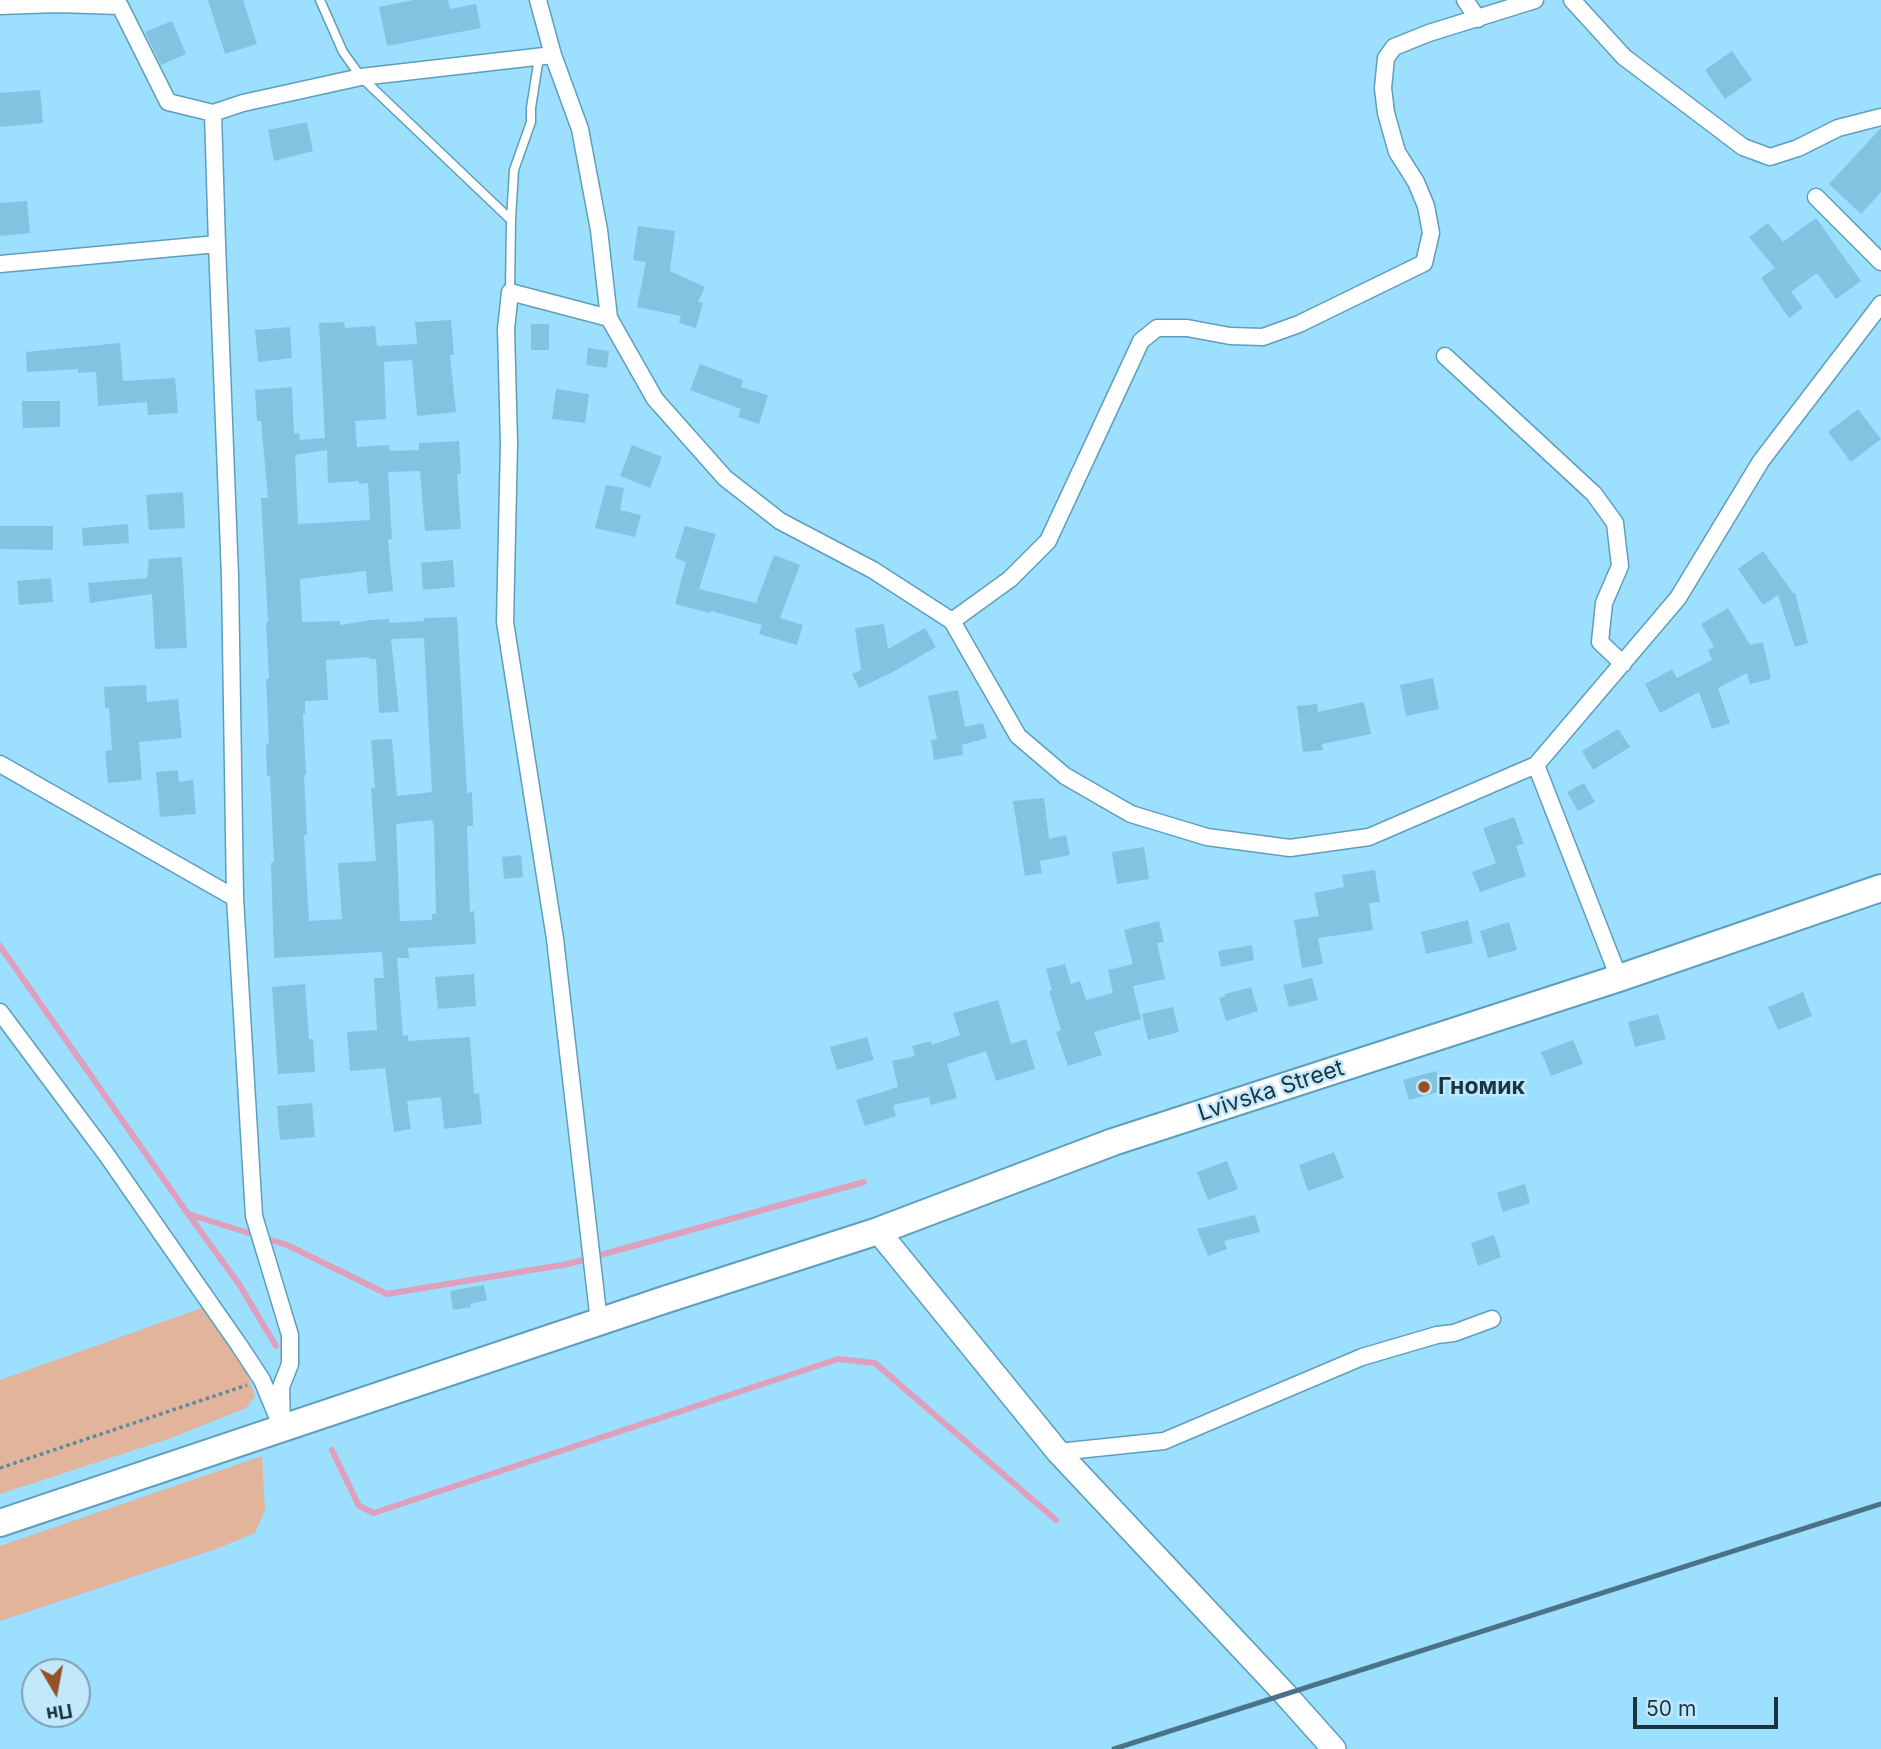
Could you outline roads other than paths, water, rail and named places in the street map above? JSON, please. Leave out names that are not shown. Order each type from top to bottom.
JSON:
[{"type":"main road","name":"Lvivska Street","points":[[0,1523],[878,1231],[1113,1142],[1619,978],[1881,888]]},
{"type":"street","points":[[538,0],[546,56],[580,129],[599,230],[609,318],[655,399],[725,478],[780,521],[873,570],[952,621],[1018,736],[1065,776],[1131,814],[1207,837],[1290,848],[1369,837],[1536,765],[1678,598],[1761,461],[1881,304]]},
{"type":"street","points":[[1465,0],[1478,19]]},
{"type":"street","points":[[952,621],[1010,579],[1048,541],[1141,341],[1157,328],[1187,328],[1264,337],[1298,324],[1424,263],[1431,233],[1426,206],[1397,152],[1383,88],[1386,58],[1394,47],[1429,33],[1535,0]]},
{"type":"street","points":[[1572,0],[1624,57],[1743,147],[1770,157],[1798,148],[1838,128],[1881,117]]},
{"type":"street","points":[[0,6],[119,3],[168,102],[214,113],[243,103],[361,77],[546,56]]},
{"type":"street","points":[[214,113],[230,576],[235,898],[254,1216],[290,1335],[290,1364],[281,1387],[282,1428]]},
{"type":"street","points":[[1816,197],[1881,262]]},
{"type":"street","points":[[0,264],[217,244]]},
{"type":"street","points":[[599,1322],[555,939],[505,622],[509,443],[506,329],[510,292],[609,318]]},
{"type":"street","points":[[1445,356],[1594,494],[1615,523],[1620,566],[1604,603],[1600,642],[1623,664]]},
{"type":"street","points":[[0,764],[235,898]]},
{"type":"street","points":[[1536,765],[1619,978]]},
{"type":"street","points":[[0,1012],[106,1154],[262,1380],[282,1428]]},
{"type":"street","points":[[878,1231],[1058,1452],[1334,1749]]},
{"type":"street","points":[[1058,1452],[1164,1441],[1362,1357],[1437,1335],[1454,1334],[1492,1319]]},
{"type":"lane","points":[[320,0],[343,52],[361,77],[510,220]]},
{"type":"lane","points":[[510,292],[510,220],[514,170],[531,122],[531,108],[546,56]]},
{"type":"waterway","points":[[0,946],[188,1214],[287,1245],[387,1294],[568,1264],[864,1182]]},
{"type":"waterway","points":[[188,1214],[239,1284],[276,1346]]},
{"type":"waterway","points":[[332,1450],[359,1506],[374,1513],[838,1359],[875,1363],[1056,1520]]},
{"type":"railway","points":[[1114,1749],[1881,1504]]},
{"type":"place","name":"Гномик","points":[[1424,1087]]}]
